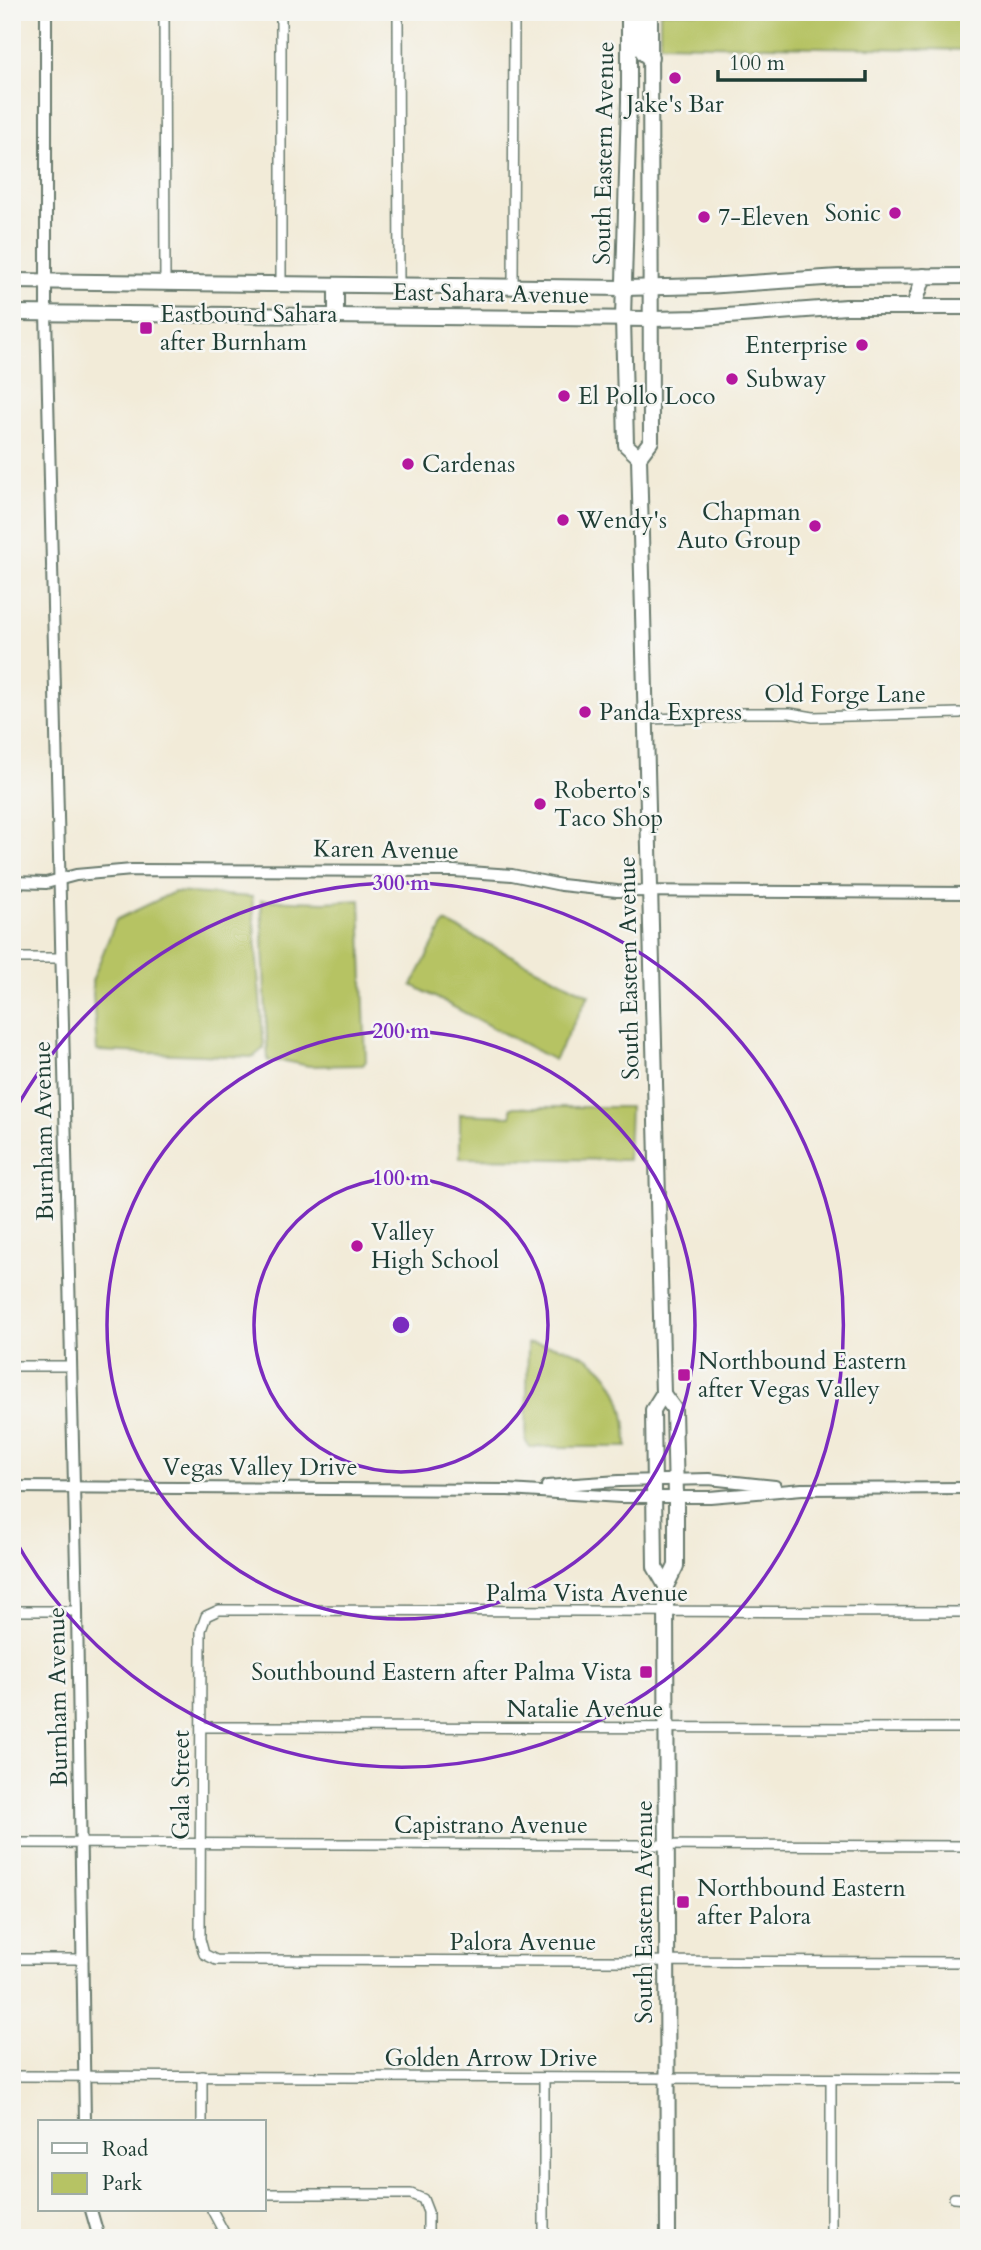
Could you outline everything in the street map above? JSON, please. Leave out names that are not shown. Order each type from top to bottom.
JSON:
[{"type":"main road","name":"South Eastern Avenue","points":[[629,12],[623,318],[626,445],[639,457]]},
{"type":"main road","points":[[638,12],[640,49],[644,56],[651,58]]},
{"type":"main road","name":"South Eastern Avenue","points":[[650,12],[651,441],[639,457],[663,1394],[653,1410],[655,1567],[666,1586]]},
{"type":"main road","points":[[914,306],[924,276]]},
{"type":"main road","name":"East Sahara Avenue","points":[[12,281],[652,288],[839,277],[969,276]]},
{"type":"main road","points":[[336,285],[336,315]]},
{"type":"main road","name":"East Sahara Avenue","points":[[12,313],[650,319],[701,318],[831,307],[969,307]]},
{"type":"main road","name":"South Eastern Avenue","points":[[663,1394],[674,1409],[676,1497],[676,1566],[666,1586],[668,2238]]},
{"type":"street","name":"Burnham Avenue","points":[[46,12],[46,313],[62,878],[60,958],[77,1611],[85,2120]]},
{"type":"street","points":[[164,12],[165,282]]},
{"type":"street","points":[[281,12],[281,284]]},
{"type":"street","points":[[398,12],[399,286]]},
{"type":"street","points":[[513,287],[514,12]]},
{"type":"street","name":"Old Forge Lane","points":[[646,719],[724,718],[741,713],[790,713],[813,718],[960,713]]},
{"type":"street","name":"Karen Avenue","points":[[12,882],[46,883],[76,874],[132,870],[454,872],[512,875],[561,886],[617,891],[969,893]]},
{"type":"street","points":[[12,958],[60,958]]},
{"type":"street","points":[[12,1366],[71,1366]]},
{"type":"street","name":"Vegas Valley Drive","points":[[508,1490],[619,1480],[709,1479],[802,1489]]},
{"type":"street","name":"Vegas Valley Drive","points":[[12,1487],[508,1490],[620,1497],[709,1497],[802,1489],[969,1488]]},
{"type":"street","name":"Palma Vista Avenue","points":[[206,1616],[219,1610],[969,1612]]},
{"type":"street","points":[[12,1611],[77,1611]]},
{"type":"street","name":"Gala Street","points":[[204,1954],[200,1940],[201,1630],[206,1616]]},
{"type":"street","name":"Natalie Avenue","points":[[201,1727],[969,1728]]},
{"type":"street","name":"Capistrano Avenue","points":[[12,1843],[969,1846]]},
{"type":"street","name":"Palora Avenue","points":[[204,1954],[216,1960],[969,1962]]},
{"type":"street","points":[[12,1959],[83,1959]]},
{"type":"street","name":"Golden Arrow Drive","points":[[12,2076],[969,2080]]},
{"type":"street","points":[[202,2077],[202,2120]]},
{"type":"street","points":[[544,2078],[544,2238]]},
{"type":"street","points":[[831,2079],[831,2238]]},
{"type":"street","points":[[266,2194],[411,2194],[423,2199],[428,2211],[428,2238]]},
{"type":"street","points":[[954,2198],[969,2199]]},
{"type":"street","points":[[92,2212],[99,2238]]},
{"type":"street","points":[[213,2212],[227,2238]]},
{"type":"green space","points":[[660,12],[969,12],[969,50],[660,44]]},
{"type":"green space","points":[[174,892],[252,897],[264,1048],[253,1057],[97,1051],[92,981],[116,920]]},
{"type":"green space","points":[[261,900],[360,900],[366,1061],[363,1065],[309,1066],[268,1061]]},
{"type":"green space","points":[[445,922],[589,995],[554,1060],[412,985]]},
{"type":"green space","points":[[511,1107],[630,1107],[628,1160],[460,1158],[460,1114],[511,1116]]},
{"type":"green space","points":[[528,1343],[572,1351],[603,1370],[614,1385],[621,1402],[626,1423],[627,1447],[530,1447],[526,1442]]},
{"type":"place","name":"Jake's Bar","points":[[675,78]]},
{"type":"place","name":"Sonic","points":[[895,213]]},
{"type":"place","name":"7-Eleven","points":[[704,217]]},
{"type":"place","name":"Eastbound Sahara after Burnham","points":[[146,328]]},
{"type":"place","name":"Enterprise","points":[[862,345]]},
{"type":"place","name":"Subway","points":[[732,379]]},
{"type":"place","name":"El Pollo Loco","points":[[564,396]]},
{"type":"place","name":"Cardenas","points":[[408,464]]},
{"type":"place","name":"Wendy's","points":[[563,520]]},
{"type":"place","name":"Chapman Auto Group","points":[[815,526]]},
{"type":"place","name":"Panda Express","points":[[585,712]]},
{"type":"place","name":"Roberto's Taco Shop","points":[[540,804]]},
{"type":"place","name":"Valley High School","points":[[357,1246]]},
{"type":"place","name":"Northbound Eastern after Vegas Valley","points":[[684,1375]]},
{"type":"place","name":"Southbound Eastern after Palma Vista","points":[[646,1672]]},
{"type":"place","name":"Northbound Eastern after Palora","points":[[683,1902]]}]
